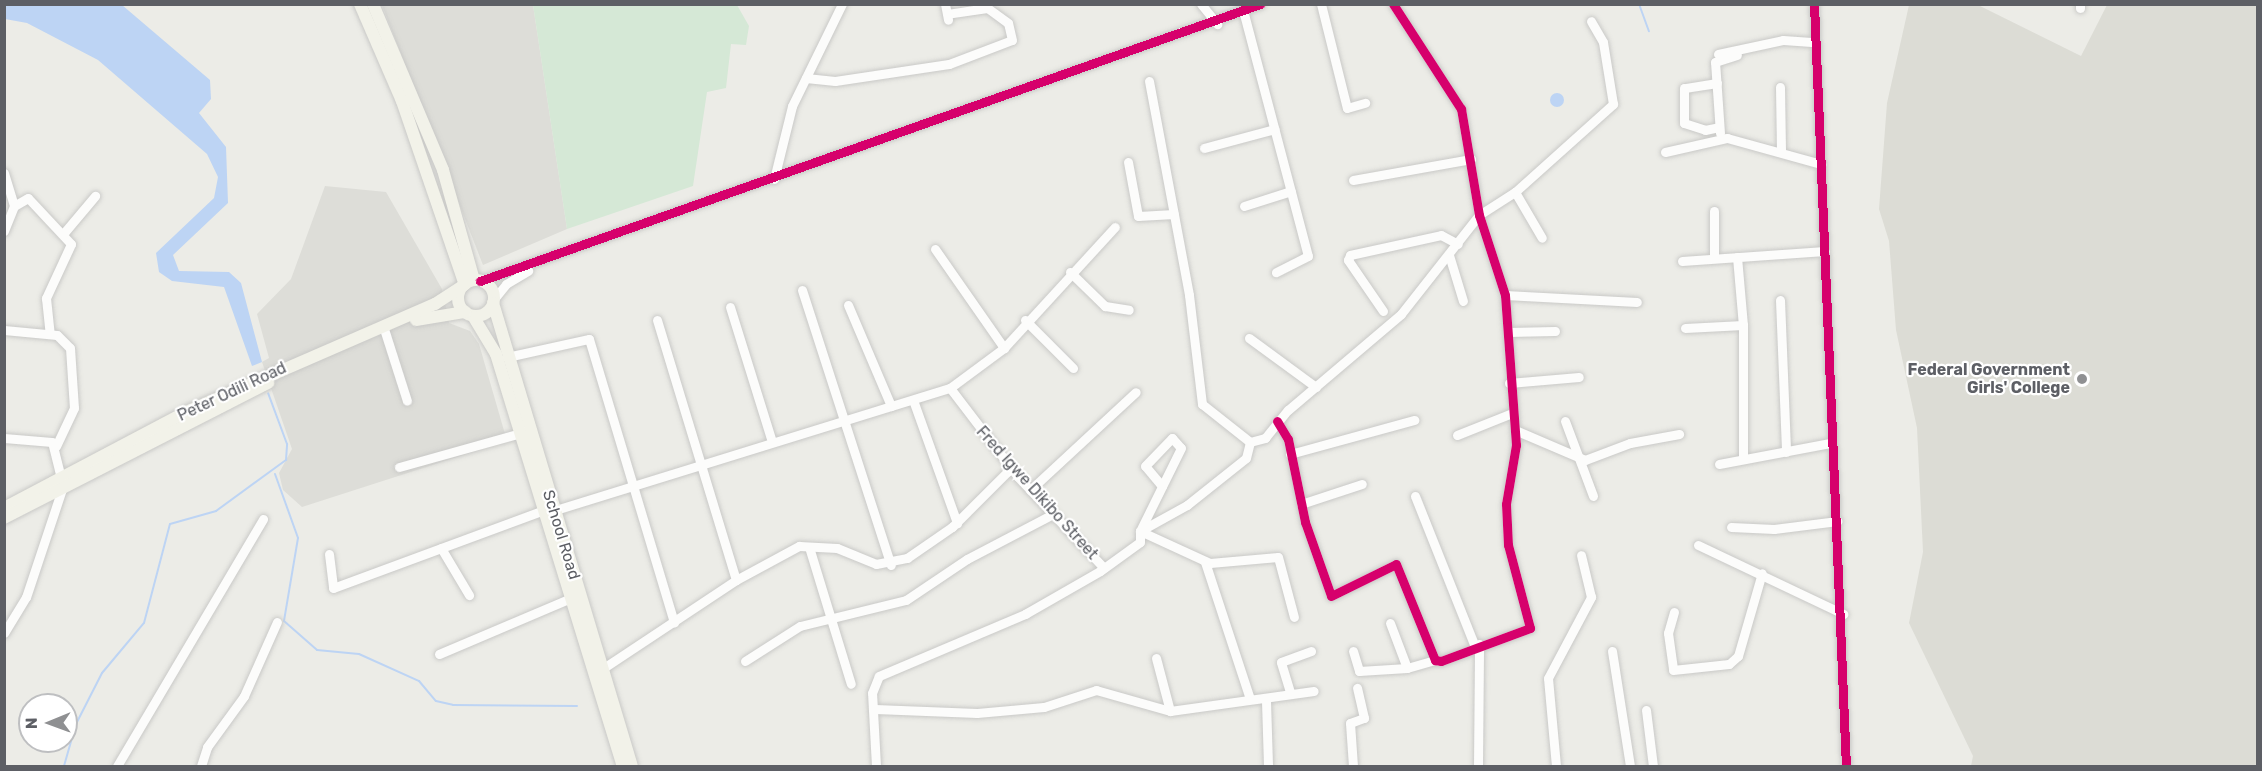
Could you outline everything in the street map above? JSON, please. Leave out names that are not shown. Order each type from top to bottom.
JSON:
[{"type":"main road","points":[[360,4],[402,101],[471,283]]},
{"type":"main road","points":[[374,4],[443,170],[471,283],[459,302],[491,341],[548,511],[571,598],[623,766]]},
{"type":"main road","points":[[469,314],[485,314],[494,301],[491,287],[471,283]]},
{"type":"main road","name":"Peter Odili Road","points":[[4,518],[63,481],[197,407],[435,304],[471,283]]},
{"type":"main road","name":"School Road","points":[[494,301],[548,511],[602,669],[632,766]]},
{"type":"main road","name":"Peter Odili Road","points":[[4,508],[385,332],[435,314],[469,314]]},
{"type":"street","points":[[774,179],[792,106],[842,4]]},
{"type":"street","points":[[1201,4],[1217,24]]},
{"type":"street","points":[[471,283],[536,263],[1217,24],[1244,14],[1260,4]]},
{"type":"street","points":[[1321,4],[1347,108],[1365,103]]},
{"type":"street","points":[[1353,651],[1359,671],[1407,668],[1530,628],[1508,545],[1515,430],[1509,383],[1505,295],[1479,215],[1471,159],[1451,90],[1393,4]]},
{"type":"street","points":[[1814,4],[1825,251],[1830,443],[1838,521],[1843,614],[1845,766]]},
{"type":"street","points":[[806,78],[835,81],[948,64],[1012,40],[1008,23],[987,8],[947,13]]},
{"type":"street","points":[[1244,14],[1308,256],[1276,272]]},
{"type":"street","points":[[1250,442],[1265,438],[1277,422],[1401,314],[1479,215],[1515,192],[1613,104],[1603,42],[1591,21]]},
{"type":"street","points":[[1718,54],[1783,40],[1815,42]]},
{"type":"street","points":[[1720,138],[1715,62],[1737,55]]},
{"type":"street","points":[[1149,81],[1174,214],[1202,404],[1250,442]]},
{"type":"street","points":[[1717,83],[1684,87],[1683,123],[1705,130],[1719,127]]},
{"type":"street","points":[[1780,87],[1781,150]]},
{"type":"street","points":[[1204,147],[1275,129]]},
{"type":"street","points":[[1665,152],[1720,138],[1781,150],[1821,164]]},
{"type":"street","points":[[1353,180],[1471,159]]},
{"type":"street","points":[[1128,162],[1138,216],[1174,214]]},
{"type":"street","points":[[4,173],[14,206]]},
{"type":"street","points":[[1244,206],[1291,191]]},
{"type":"street","points":[[1515,192],[1542,238]]},
{"type":"street","points":[[63,234],[95,196]]},
{"type":"street","points":[[4,231],[14,206],[28,198],[63,234],[71,250],[46,298],[50,334]]},
{"type":"street","points":[[1714,211],[1714,258]]},
{"type":"street","points":[[329,554],[333,588],[548,511],[950,388],[1004,348],[1025,320],[1115,227]]},
{"type":"street","points":[[1383,311],[1348,260],[1350,255],[1441,235],[1458,244]]},
{"type":"street","points":[[935,249],[1004,348]]},
{"type":"street","points":[[1682,261],[1825,251]]},
{"type":"street","points":[[1449,255],[1463,301]]},
{"type":"street","points":[[1737,257],[1743,325],[1743,458]]},
{"type":"street","points":[[494,301],[536,263]]},
{"type":"street","points":[[1070,272],[1105,306],[1129,310]]},
{"type":"street","points":[[802,290],[891,565]]},
{"type":"street","points":[[1505,295],[1637,302]]},
{"type":"street","points":[[1780,300],[1786,452]]},
{"type":"street","points":[[848,305],[891,406]]},
{"type":"street","points":[[730,307],[772,442]]},
{"type":"street","points":[[657,320],[736,580]]},
{"type":"street","points":[[1025,320],[1073,368]]},
{"type":"street","points":[[1685,328],[1743,325]]},
{"type":"street","points":[[4,330],[50,334],[70,348],[75,385],[74,408],[56,446],[63,481],[26,597],[4,633]]},
{"type":"street","points":[[1508,332],[1555,331]]},
{"type":"street","points":[[385,332],[407,401]]},
{"type":"street","points":[[1249,338],[1316,387]]},
{"type":"street","points":[[507,357],[589,339],[674,623]]},
{"type":"street","points":[[1509,383],[1579,377]]},
{"type":"street","name":"Fred Igwe Dikibo Street","points":[[950,388],[1011,468],[1104,568]]},
{"type":"street","points":[[1030,490],[1136,392]]},
{"type":"street","points":[[913,400],[957,523]]},
{"type":"street","points":[[1457,435],[1512,414]]},
{"type":"street","points":[[1290,454],[1413,420]]},
{"type":"street","points":[[1565,421],[1575,457],[1593,496]]},
{"type":"street","points":[[1277,422],[1290,454],[1301,504],[1331,596],[1396,564],[1435,660]]},
{"type":"street","points":[[1515,430],[1585,460],[1630,443],[1679,434]]},
{"type":"street","points":[[399,467],[521,433]]},
{"type":"street","points":[[4,438],[56,446]]},
{"type":"street","points":[[876,766],[876,709],[872,693],[879,676],[1025,614],[1104,568],[1140,542],[1140,531],[1181,448],[1172,438],[1145,466],[1162,486]]},
{"type":"street","points":[[1140,531],[1187,505],[1246,458],[1250,442]]},
{"type":"street","points":[[1719,464],[1830,443]]},
{"type":"street","points":[[602,669],[736,580],[785,552],[809,547],[837,548],[891,565],[957,523],[1011,468]]},
{"type":"street","points":[[1301,504],[1362,484]]},
{"type":"street","points":[[1415,496],[1477,646],[1478,766]]},
{"type":"street","points":[[745,661],[782,633],[830,615],[906,600],[967,559],[1053,514]]},
{"type":"street","points":[[117,766],[263,519]]},
{"type":"street","points":[[1731,527],[1774,529],[1838,521]]},
{"type":"street","points":[[1140,531],[1205,562],[1278,558],[1294,617]]},
{"type":"street","points":[[1698,545],[1762,573],[1843,614]]},
{"type":"street","points":[[809,547],[851,684]]},
{"type":"street","points":[[441,548],[469,596]]},
{"type":"street","points":[[1556,766],[1548,678],[1591,597],[1581,555]]},
{"type":"street","points":[[1205,562],[1250,699]]},
{"type":"street","points":[[1674,612],[1668,633],[1673,669],[1729,664],[1738,656],[1762,573]]},
{"type":"street","points":[[439,654],[571,598]]},
{"type":"street","points":[[201,766],[207,747],[244,696],[277,622]]},
{"type":"street","points":[[1390,623],[1407,668]]},
{"type":"street","points":[[1290,692],[1281,662],[1311,651]]},
{"type":"street","points":[[1612,651],[1630,766]]},
{"type":"street","points":[[1156,658],[1170,711]]},
{"type":"street","points":[[1353,766],[1350,723],[1364,718],[1358,688]]},
{"type":"street","points":[[876,709],[1008,710],[1044,706],[1096,690],[1170,711],[1250,699],[1266,701],[1290,692],[1314,691]]},
{"type":"street","points":[[1266,701],[1268,766]]},
{"type":"street","points":[[1646,710],[1653,766]]},
{"type":"shaded area","points":[[382,5],[533,5],[567,229],[483,265]]},
{"type":"shaded area","name":"Federal Government Girls' College","points":[[1909,5],[1978,5],[2081,56],[2107,5],[2257,5],[2257,766],[1971,766],[1973,756],[1909,623],[1923,552],[1917,428],[1896,330],[1889,241],[1879,209],[1887,103]]},
{"type":"shaded area","points":[[325,186],[386,192],[442,289],[449,323],[470,331],[479,344],[507,441],[302,507],[283,490],[279,473],[292,449],[262,362],[269,358],[257,314],[291,279]]},
{"type":"green space","points":[[533,5],[737,5],[749,26],[746,45],[731,44],[726,88],[707,92],[693,186],[567,229]]},
{"type":"water","points":[[5,4],[122,5],[210,80],[211,99],[199,113],[226,147],[228,203],[173,255],[179,271],[229,272],[241,283],[262,362],[252,366],[224,287],[172,281],[159,272],[156,253],[214,198],[218,177],[207,154],[98,60],[27,23],[5,19]]},
{"type":"water","points":[[1557,93],[1562,95],[1564,100],[1562,105],[1557,107],[1552,105],[1550,100],[1552,95]]},
{"type":"waterway","points":[[1639,4],[1649,31]]},
{"type":"waterway","points":[[64,766],[76,724],[102,673],[144,623],[170,524],[216,511],[286,460],[287,444],[268,393]]},
{"type":"waterway","points":[[275,474],[298,538],[284,621],[317,650],[359,654],[419,681],[436,701],[453,705],[577,706]]},
{"type":"cycle path","points":[[480,281],[1260,4]]},
{"type":"cycle path","points":[[1277,421],[1288,439],[1305,522],[1331,596],[1396,564],[1435,660],[1441,661],[1530,628],[1508,545],[1506,504],[1516,445],[1505,295],[1479,215],[1461,109],[1393,4]]},
{"type":"cycle path","points":[[1814,4],[1846,766]]},
{"type":"place","name":"Federal Government Girls' College","points":[[2082,379]]}]
